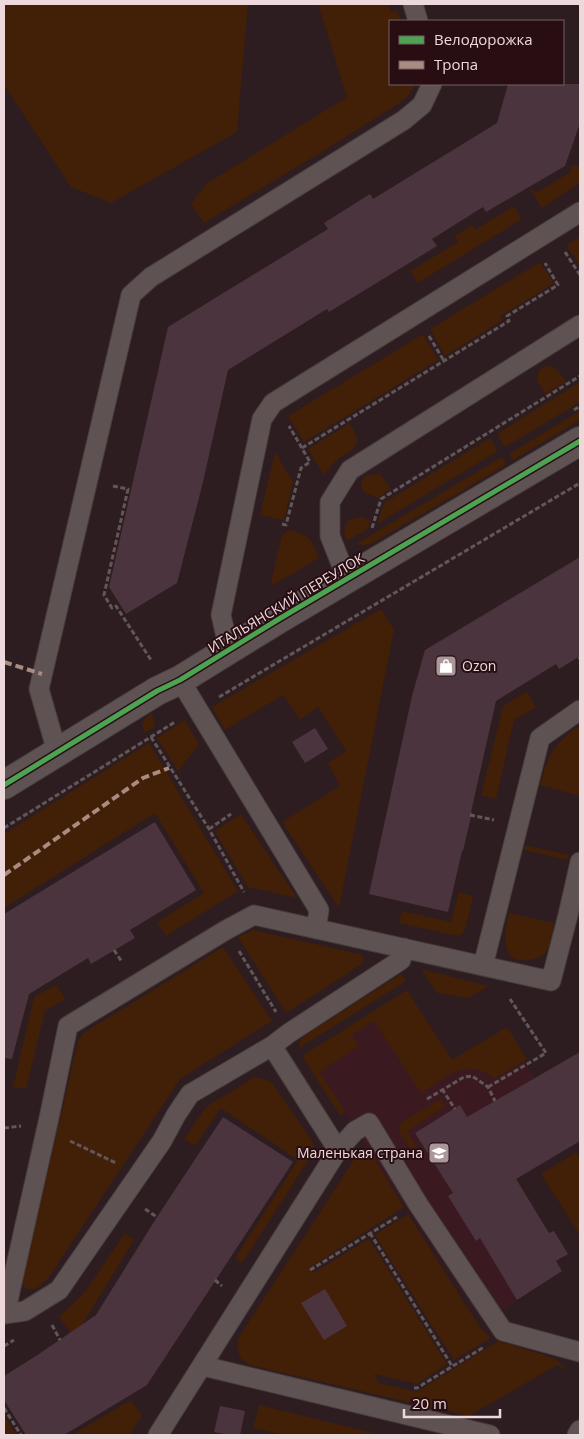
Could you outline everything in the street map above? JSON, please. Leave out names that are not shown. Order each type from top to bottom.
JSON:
[{"type":"street","name":"ИТАЛЬЯНСКИЙ ПЕРЕУЛОК","points":[[4,785],[157,691],[180,680],[580,441]]},
{"type":"lane","points":[[413,4],[418,20]]},
{"type":"lane","points":[[57,752],[39,689],[131,296],[151,277],[404,120],[422,105],[432,85]]},
{"type":"lane","points":[[229,650],[221,615],[262,419],[273,403],[580,212]]},
{"type":"lane","points":[[347,579],[330,536],[330,502],[350,470],[580,326]]},
{"type":"lane","points":[[180,680],[320,910],[316,929]]},
{"type":"lane","points":[[483,966],[540,738],[580,710]]},
{"type":"lane","points":[[404,948],[401,960],[272,1046],[190,1094],[162,1141],[59,1290],[25,1311],[4,1314],[68,1026],[226,930],[254,916],[404,948],[550,981],[580,862]]},
{"type":"lane","points":[[272,1046],[338,1150]]},
{"type":"lane","points":[[158,1435],[338,1150],[355,1131],[369,1124],[418,1204],[503,1331],[580,1352]]},
{"type":"lane","points":[[203,1366],[490,1435]]},
{"type":"lane","points":[[577,1435],[580,1430]]},
{"type":"path","points":[[560,245],[580,275]]},
{"type":"path","points":[[302,448],[509,321],[506,316],[558,285],[541,256]]},
{"type":"path","points":[[424,329],[444,361]]},
{"type":"path","points":[[371,531],[381,499],[580,376]]},
{"type":"path","points":[[282,524],[286,525],[301,468],[310,462],[288,424]]},
{"type":"path","points":[[106,484],[128,489],[104,594],[112,608],[116,606],[152,662]]},
{"type":"path","points":[[219,697],[580,484]]},
{"type":"path","points":[[4,828],[183,717]]},
{"type":"path","points":[[151,737],[208,829],[244,892]]},
{"type":"path","points":[[208,829],[235,812]]},
{"type":"path","points":[[470,815],[496,821]]},
{"type":"path","points":[[238,949],[279,1017]]},
{"type":"path","points":[[114,950],[126,967]]},
{"type":"path","points":[[488,1087],[546,1052],[510,999]]},
{"type":"path","points":[[428,1099],[464,1077],[472,1076],[488,1087],[495,1100]]},
{"type":"path","points":[[442,1089],[454,1109]]},
{"type":"path","points":[[4,1128],[23,1126]]},
{"type":"path","points":[[64,1138],[123,1167]]},
{"type":"path","points":[[310,1270],[418,1204]]},
{"type":"path","points":[[370,1233],[452,1366]]},
{"type":"path","points":[[48,1319],[60,1340]]},
{"type":"path","points":[[409,1386],[417,1388],[494,1340],[503,1331]]},
{"type":"path","points":[[4,1408],[21,1435]]},
{"type":"shaded area","points":[[4,4],[248,4],[237,132],[111,203],[71,187],[4,85]]},
{"type":"shaded area","points":[[318,4],[390,4],[391,12],[397,10],[401,20],[389,20],[389,85],[415,85],[408,95],[398,104],[320,153],[204,223],[191,204],[206,184],[347,97]]},
{"type":"shaded area","points":[[572,164],[580,167],[580,183],[542,208],[531,191],[533,189],[536,193],[570,172]]},
{"type":"shaded area","points":[[514,206],[522,219],[418,283],[410,271],[458,242],[455,236],[472,225],[476,229]]},
{"type":"shaded area","points":[[580,237],[580,266],[566,245]]},
{"type":"shaded area","points":[[540,262],[554,283],[501,316],[503,320],[445,356],[430,329]]},
{"type":"shaded area","points":[[423,334],[438,360],[304,442],[288,416]]},
{"type":"shaded area","points":[[547,366],[556,369],[566,382],[545,394],[538,382],[538,373],[540,369]]},
{"type":"shaded area","points":[[580,382],[580,402],[505,447],[497,434]]},
{"type":"shaded area","points":[[580,411],[580,420],[513,460],[509,454]]},
{"type":"shaded area","points":[[350,423],[357,438],[356,445],[351,451],[335,462],[324,475],[308,449]]},
{"type":"shaded area","points":[[490,438],[498,451],[377,524],[384,503]]},
{"type":"shaded area","points":[[275,452],[293,482],[284,520],[260,515]]},
{"type":"shaded area","points":[[502,457],[507,464],[371,544],[356,544]]},
{"type":"shaded area","points":[[377,474],[381,475],[391,489],[377,498],[364,492],[361,487],[362,481],[366,477]]},
{"type":"shaded area","points":[[362,517],[370,520],[368,529],[347,541],[344,531],[347,521]]},
{"type":"shaded area","points":[[289,530],[309,539],[319,558],[270,587],[282,535]]},
{"type":"shaded area","points":[[381,609],[394,630],[339,908],[282,822],[340,786],[328,763],[346,751],[318,707],[300,720],[283,695],[225,730],[212,707]]},
{"type":"shaded area","points":[[527,692],[536,707],[514,720],[496,799],[481,795],[503,706]]},
{"type":"shaded area","points":[[152,713],[155,726],[145,733],[142,727],[143,721]]},
{"type":"shaded area","points":[[185,720],[199,744],[178,771],[157,738]]},
{"type":"shaded area","points":[[580,725],[580,796],[540,785],[553,750]]},
{"type":"shaded area","points":[[149,743],[238,891],[166,936],[157,922],[204,893],[155,813],[4,908],[4,834]]},
{"type":"shaded area","points":[[241,814],[297,898],[248,887],[215,831]]},
{"type":"shaded area","points":[[525,845],[569,855],[568,860],[524,850]]},
{"type":"shaded area","points":[[459,892],[473,896],[465,930],[460,935],[399,923],[402,911],[451,922]]},
{"type":"shaded area","points":[[509,913],[554,923],[550,943],[543,955],[529,960],[518,960],[511,956],[505,936]]},
{"type":"shaded area","points":[[253,930],[359,954],[364,959],[362,964],[286,1013],[238,937]]},
{"type":"shaded area","points":[[223,947],[272,1021],[180,1079],[49,1277],[37,1288],[27,1289],[23,1286],[23,1280],[78,1041],[85,1032]]},
{"type":"shaded area","points":[[421,969],[489,986],[468,998],[437,993]]},
{"type":"shaded area","points":[[401,974],[406,981],[299,1048],[300,1041],[304,1036]]},
{"type":"shaded area","points":[[56,985],[66,999],[45,1011],[26,1089],[13,1087],[34,997]]},
{"type":"shaded area","points":[[407,990],[452,1060],[507,1027],[527,1059],[494,1079],[484,1072],[475,1069],[457,1071],[421,1093],[374,1021],[352,1035],[359,1046],[320,1072],[345,1111],[342,1115],[339,1114],[302,1056]]},
{"type":"shaded area","name":"Маленькая страна","points":[[407,992],[450,1062],[506,1028],[535,1078],[481,1109],[522,1176],[517,1179],[549,1233],[554,1231],[568,1254],[556,1261],[562,1271],[483,1323],[305,1055]]},
{"type":"shaded area","points":[[255,1077],[272,1083],[314,1146],[311,1156],[242,1263],[235,1258],[298,1160],[221,1108],[195,1146],[184,1139],[206,1107]]},
{"type":"shaded area","points":[[440,1099],[445,1106],[408,1131],[420,1154],[415,1157],[399,1131],[400,1123]]},
{"type":"shaded area","points":[[368,1149],[404,1207],[309,1268],[313,1273],[369,1239],[447,1364],[417,1384],[374,1374],[379,1383],[417,1392],[498,1341],[554,1358],[567,1369],[557,1365],[469,1416],[254,1366],[242,1359],[238,1351],[239,1337],[359,1152]]},
{"type":"shaded area","points":[[576,1152],[580,1159],[580,1235],[541,1174]]},
{"type":"shaded area","points":[[408,1214],[481,1329],[491,1338],[454,1360],[375,1235]]},
{"type":"shaded area","points":[[125,1233],[134,1240],[82,1325],[71,1333],[59,1317],[85,1292]]},
{"type":"shaded area","points":[[131,1400],[142,1416],[129,1435],[72,1435]]},
{"type":"shaded area","points":[[259,1405],[377,1435],[285,1435],[253,1428]]},
{"type":"shaded area","points":[[4,1415],[16,1435],[4,1435]]},
{"type":"building","points":[[580,84],[580,123],[565,166],[486,212],[483,207],[432,239],[437,246],[329,312],[327,309],[228,370],[203,482],[177,583],[126,614],[109,587],[168,327],[328,229],[324,223],[370,194],[373,199],[497,123],[508,85]]},
{"type":"building","points":[[580,557],[580,656],[559,669],[556,664],[496,701],[448,912],[369,894],[412,696],[425,650]]},
{"type":"building","points":[[315,728],[328,749],[305,763],[292,742]]},
{"type":"building","points":[[155,822],[196,890],[130,930],[135,938],[91,964],[88,958],[29,994],[12,1059],[4,1058],[4,914]]},
{"type":"building","points":[[580,1052],[580,1141],[516,1179],[549,1233],[554,1231],[568,1254],[556,1261],[562,1271],[517,1300],[480,1238],[476,1241],[448,1196],[453,1193],[415,1133],[460,1105],[467,1117]]},
{"type":"building","points":[[223,1117],[293,1162],[147,1385],[64,1435],[26,1435],[4,1400],[4,1376],[96,1315],[157,1217]]},
{"type":"building","points":[[325,1289],[347,1326],[324,1340],[301,1303]]},
{"type":"building","points":[[220,1406],[245,1411],[240,1435],[214,1432]]},
{"type":"marked path","points":[[4,662],[42,674]]},
{"type":"marked path","points":[[4,875],[143,778],[169,768]]},
{"type":"cycle path","points":[[4,785],[157,691],[180,680],[279,619],[580,441]]},
{"type":"place","name":"Ozon","points":[[446,666]]},
{"type":"place","name":"Маленькая страна","points":[[439,1153]]}]
